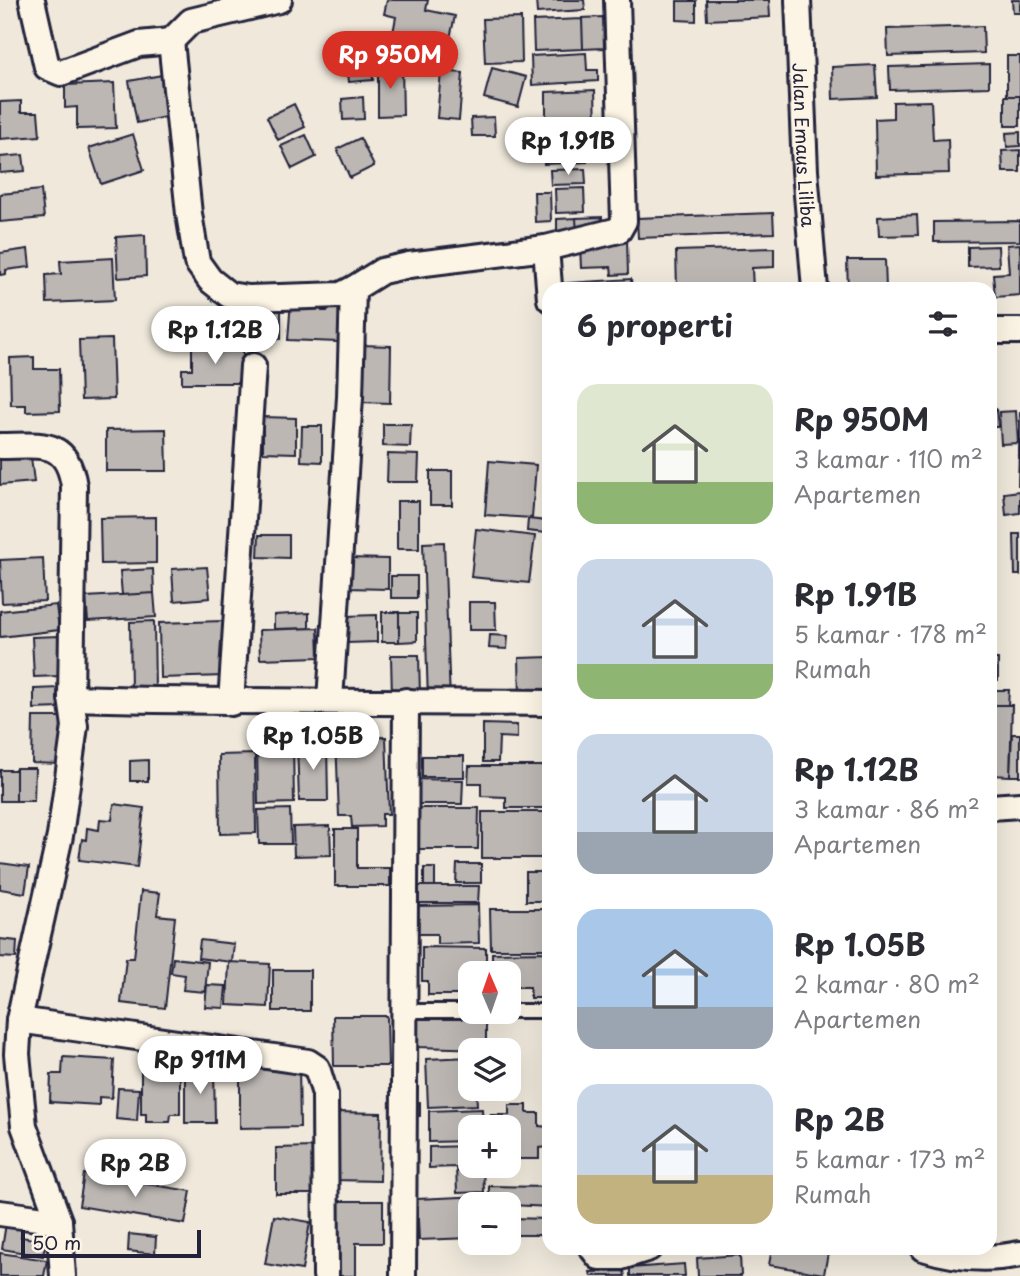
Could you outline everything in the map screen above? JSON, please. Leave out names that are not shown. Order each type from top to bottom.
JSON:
[{"type":"street","points":[[32,0],[47,68],[54,71],[75,69],[139,44],[171,41],[191,21],[279,0]]},
{"type":"street","points":[[171,41],[189,214],[197,262],[210,279],[229,295],[249,298],[341,295],[382,271],[409,265],[546,248],[610,235],[620,230],[624,220],[617,0]]},
{"type":"street","name":"Jalan Emaus Liliba","points":[[798,0],[805,170],[814,282]]},
{"type":"street","points":[[546,248],[549,282]]},
{"type":"street","points":[[330,700],[350,397],[353,289]]},
{"type":"street","points":[[997,331],[1020,331]]},
{"type":"street","points":[[231,703],[253,366]]},
{"type":"street","points":[[0,446],[54,448],[65,455],[71,467],[74,486],[71,698],[75,726],[60,836],[19,1020],[9,1051],[24,1126],[59,1221],[63,1276]]},
{"type":"street","points":[[71,698],[231,703],[330,700],[542,703]]},
{"type":"street","points":[[403,1276],[406,701]]},
{"type":"street","points":[[997,807],[1020,805]]},
{"type":"street","points":[[19,1020],[308,1062],[317,1068],[325,1094],[326,1276]]},
{"type":"street","points":[[0,1213],[59,1221]]},
{"type":"street","points":[[951,1255],[963,1258],[1002,1258],[1020,1254]]},
{"type":"street","points":[[597,1255],[610,1258],[622,1255]]},
{"type":"lane","points":[[404,1011],[458,1011]]},
{"type":"lane","points":[[522,1011],[542,1012]]},
{"type":"building","points":[[387,0],[428,0],[426,10],[455,16],[447,51],[409,43],[410,37],[393,33],[396,17],[384,14]]},
{"type":"building","points":[[536,0],[584,0],[585,10],[537,13]]},
{"type":"building","points":[[706,0],[769,0],[770,17],[707,20]]},
{"type":"building","points":[[1012,0],[1020,0],[1020,13],[1013,13]]},
{"type":"building","points":[[677,1],[696,1],[696,21],[677,20]]},
{"type":"building","points":[[603,17],[604,48],[583,49],[582,18]]},
{"type":"building","points":[[521,18],[522,62],[485,63],[483,19]]},
{"type":"building","points":[[582,19],[583,49],[534,51],[533,21]]},
{"type":"building","points":[[983,26],[984,53],[888,56],[887,29]]},
{"type":"building","points":[[371,53],[373,80],[349,82],[346,55]]},
{"type":"building","points":[[586,53],[587,70],[598,70],[598,81],[532,85],[531,56]]},
{"type":"building","points":[[1007,56],[1020,56],[1020,96],[1007,96]]},
{"type":"building","points":[[989,64],[989,87],[890,90],[889,67]]},
{"type":"building","points":[[875,65],[877,97],[833,99],[832,67]]},
{"type":"building","points":[[378,66],[402,66],[403,115],[378,116]]},
{"type":"building","points":[[492,68],[526,77],[518,107],[484,98]]},
{"type":"building","points":[[441,71],[463,73],[459,120],[437,118]]},
{"type":"building","points":[[162,75],[170,116],[137,123],[129,81]]},
{"type":"building","points":[[114,83],[116,128],[77,129],[77,107],[65,108],[65,85]]},
{"type":"building","points":[[595,90],[596,127],[578,128],[578,141],[537,142],[537,124],[546,124],[546,92]]},
{"type":"building","points":[[1005,96],[1020,96],[1020,126],[1005,126]]},
{"type":"building","points":[[363,97],[364,119],[343,120],[342,99]]},
{"type":"building","points":[[21,101],[21,112],[38,112],[40,136],[0,139],[0,102]]},
{"type":"building","points":[[931,101],[933,140],[948,139],[949,173],[876,175],[875,119],[893,118],[893,102]]},
{"type":"building","points":[[294,104],[305,127],[278,140],[267,117]]},
{"type":"building","points":[[494,117],[495,136],[472,136],[471,118]]},
{"type":"building","points":[[1020,132],[1020,146],[1007,147],[1006,133]]},
{"type":"building","points":[[133,134],[144,170],[101,184],[89,148]]},
{"type":"building","points":[[306,135],[316,157],[292,169],[281,146]]},
{"type":"building","points":[[360,138],[374,166],[350,178],[337,149]]},
{"type":"building","points":[[586,142],[587,162],[544,164],[544,144]]},
{"type":"building","points":[[1020,150],[1020,172],[1003,172],[1002,151]]},
{"type":"building","points":[[23,155],[25,171],[0,173],[0,157]]},
{"type":"building","points":[[585,169],[586,184],[551,185],[550,170]]},
{"type":"building","points":[[584,188],[585,212],[556,213],[555,189]]},
{"type":"building","points":[[41,190],[44,218],[0,222],[0,194]]},
{"type":"building","points":[[534,192],[550,192],[551,221],[535,222]]},
{"type":"building","points":[[773,213],[774,233],[638,238],[637,218]]},
{"type":"building","points":[[917,215],[918,235],[879,236],[878,217]]},
{"type":"building","points":[[602,217],[602,233],[577,234],[576,218]]},
{"type":"building","points":[[576,218],[577,234],[557,235],[557,219]]},
{"type":"building","points":[[1020,221],[1020,241],[934,242],[934,222]]},
{"type":"building","points":[[145,235],[146,276],[118,278],[116,237]]},
{"type":"building","points":[[627,239],[628,274],[612,275],[611,267],[581,268],[580,244]]},
{"type":"building","points":[[1020,244],[1020,295],[997,297],[997,282],[994,282],[993,274],[1009,273],[1007,245]]},
{"type":"building","points":[[998,246],[999,266],[968,267],[968,247]]},
{"type":"building","points":[[774,248],[774,267],[752,268],[753,282],[677,282],[676,251]]},
{"type":"building","points":[[28,249],[30,267],[6,270],[6,274],[0,275],[0,253]]},
{"type":"building","points":[[113,258],[115,300],[47,303],[46,275],[61,274],[60,261]]},
{"type":"building","points":[[847,260],[885,260],[886,282],[848,282]]},
{"type":"building","points":[[631,279],[631,282],[584,282]]},
{"type":"building","points":[[245,299],[281,300],[281,339],[245,338]]},
{"type":"building","points":[[291,300],[323,302],[322,311],[327,311],[328,303],[340,304],[338,342],[288,340]]},
{"type":"building","points":[[112,339],[114,399],[81,400],[79,340]]},
{"type":"building","points":[[361,345],[391,346],[390,403],[360,402]]},
{"type":"building","points":[[192,346],[243,347],[243,383],[182,383],[182,369],[192,369]]},
{"type":"building","points":[[34,357],[34,369],[59,369],[60,411],[26,412],[26,405],[11,405],[10,358]]},
{"type":"building","points":[[1016,411],[1018,443],[1001,444],[999,412]]},
{"type":"building","points":[[1020,412],[1020,485],[1018,485]]},
{"type":"building","points":[[263,417],[296,418],[296,453],[263,452]]},
{"type":"building","points":[[383,424],[411,424],[410,447],[383,446]]},
{"type":"building","points":[[302,426],[322,426],[322,462],[301,461]]},
{"type":"building","points":[[166,429],[167,471],[106,471],[106,430]]},
{"type":"building","points":[[30,449],[34,482],[0,485],[0,453]]},
{"type":"building","points":[[388,454],[419,455],[418,482],[387,482]]},
{"type":"building","points":[[489,461],[536,465],[532,518],[485,515]]},
{"type":"building","points":[[430,471],[452,471],[452,505],[430,505]]},
{"type":"building","points":[[1020,491],[1020,513],[1006,515],[1004,493]]},
{"type":"building","points":[[397,501],[419,501],[419,549],[397,549]]},
{"type":"building","points":[[156,517],[156,563],[101,564],[100,518]]},
{"type":"building","points":[[528,519],[542,520],[542,533],[527,531]]},
{"type":"building","points":[[476,529],[535,536],[529,583],[471,577]]},
{"type":"building","points":[[1014,534],[1020,534],[1020,575],[1015,575]]},
{"type":"building","points":[[259,535],[289,535],[289,558],[258,557]]},
{"type":"building","points":[[444,542],[450,701],[428,701],[423,543]]},
{"type":"building","points":[[43,558],[45,601],[2,603],[0,560]]},
{"type":"building","points":[[347,558],[388,559],[388,589],[346,588]]},
{"type":"building","points":[[207,567],[210,598],[174,601],[172,569]]},
{"type":"building","points":[[153,569],[154,593],[122,595],[120,571]]},
{"type":"building","points":[[391,576],[417,576],[417,598],[391,598]]},
{"type":"building","points":[[154,593],[156,617],[88,621],[86,597]]},
{"type":"building","points":[[469,602],[495,602],[496,630],[469,630]]},
{"type":"building","points":[[56,605],[59,630],[0,637],[0,611]]},
{"type":"building","points":[[382,612],[399,612],[399,642],[382,642]]},
{"type":"building","points":[[309,613],[309,628],[274,629],[274,615]]},
{"type":"building","points":[[399,613],[417,613],[417,641],[399,642]]},
{"type":"building","points":[[377,615],[377,642],[347,643],[346,616]]},
{"type":"building","points":[[154,621],[155,691],[131,691],[130,622]]},
{"type":"building","points":[[223,621],[224,676],[160,678],[159,623]]},
{"type":"building","points":[[318,628],[319,657],[260,659],[259,630]]},
{"type":"building","points":[[490,635],[508,636],[507,649],[489,648]]},
{"type":"building","points":[[59,636],[61,676],[34,677],[32,637]]},
{"type":"building","points":[[391,655],[419,655],[420,696],[392,697]]},
{"type":"building","points":[[542,657],[542,697],[520,698],[519,658]]},
{"type":"building","points":[[60,688],[60,708],[34,709],[34,689]]},
{"type":"building","points":[[997,690],[1009,690],[1008,705],[997,705]]},
{"type":"building","points":[[997,705],[1012,705],[1010,776],[997,775]]},
{"type":"building","points":[[33,717],[61,717],[60,764],[32,763]]},
{"type":"building","points":[[483,724],[517,725],[517,738],[499,737],[498,762],[483,762]]},
{"type":"building","points":[[1012,734],[1020,734],[1020,776],[1010,776]]},
{"type":"building","points":[[386,737],[389,814],[382,814],[382,826],[352,827],[351,816],[339,816],[336,738]]},
{"type":"building","points":[[257,743],[293,743],[294,803],[258,804]]},
{"type":"building","points":[[297,743],[327,743],[328,801],[299,801]]},
{"type":"building","points":[[255,754],[256,833],[220,834],[219,755]]},
{"type":"building","points":[[422,756],[464,756],[464,777],[422,777]]},
{"type":"building","points":[[148,760],[148,781],[130,781],[130,761]]},
{"type":"building","points":[[469,766],[542,766],[542,808],[506,808],[506,797],[481,796],[481,783],[468,783]]},
{"type":"building","points":[[16,768],[35,768],[34,801],[16,801]]},
{"type":"building","points":[[0,770],[16,770],[16,801],[0,801]]},
{"type":"building","points":[[412,779],[463,780],[462,804],[412,804]]},
{"type":"building","points":[[114,804],[144,808],[137,867],[79,860],[82,839],[86,840],[87,828],[99,830],[100,819],[112,820]]},
{"type":"building","points":[[412,808],[479,808],[478,849],[417,849]]},
{"type":"building","points":[[290,809],[291,844],[259,844],[258,810]]},
{"type":"building","points":[[482,812],[542,812],[542,858],[482,858]]},
{"type":"building","points":[[330,826],[331,855],[294,856],[293,827]]},
{"type":"building","points":[[335,829],[357,829],[357,868],[390,868],[390,886],[335,886]]},
{"type":"building","points":[[0,863],[29,867],[25,893],[0,889]]},
{"type":"building","points":[[457,864],[481,864],[481,883],[456,883]]},
{"type":"building","points":[[424,868],[435,868],[435,886],[424,886]]},
{"type":"building","points":[[526,872],[542,872],[542,901],[526,901]]},
{"type":"building","points":[[416,886],[479,886],[478,903],[416,903]]},
{"type":"building","points":[[141,891],[160,893],[157,915],[175,917],[165,1008],[121,1003],[126,958],[134,958]]},
{"type":"building","points":[[478,905],[479,943],[437,944],[437,934],[415,934],[414,906]]},
{"type":"building","points":[[490,909],[542,909],[542,949],[491,949]]},
{"type":"building","points":[[0,939],[17,941],[16,958],[0,957]]},
{"type":"building","points":[[200,940],[234,944],[232,962],[198,958]]},
{"type":"building","points":[[422,947],[486,948],[486,961],[458,961],[458,995],[428,995],[428,981],[422,981]]},
{"type":"building","points":[[542,952],[542,998],[530,998],[530,987],[522,987],[522,961],[492,961],[492,953]]},
{"type":"building","points":[[173,958],[208,962],[205,992],[183,990],[185,975],[171,973]]},
{"type":"building","points":[[229,962],[270,964],[268,1007],[227,1005]]},
{"type":"building","points":[[273,970],[310,970],[310,1011],[273,1011]]},
{"type":"building","points":[[207,985],[226,986],[224,1008],[205,1007]]},
{"type":"building","points":[[417,1013],[458,1014],[458,1024],[486,1024],[486,1038],[458,1038],[458,1048],[417,1047]]},
{"type":"building","points":[[333,1016],[387,1016],[388,1066],[334,1066]]},
{"type":"building","points":[[63,1057],[114,1060],[112,1098],[99,1097],[99,1105],[50,1102],[51,1074],[62,1074]]},
{"type":"building","points":[[458,1058],[458,1101],[477,1101],[477,1105],[428,1107],[426,1059]]},
{"type":"building","points":[[240,1065],[299,1065],[300,1127],[240,1128]]},
{"type":"building","points":[[185,1068],[214,1068],[215,1123],[185,1123]]},
{"type":"building","points":[[141,1071],[180,1071],[180,1114],[171,1114],[170,1122],[146,1122],[146,1114],[141,1114]]},
{"type":"building","points":[[118,1088],[139,1089],[137,1121],[116,1119]]},
{"type":"building","points":[[420,1102],[420,1116],[411,1115],[411,1103]]},
{"type":"building","points":[[509,1105],[527,1105],[527,1113],[539,1113],[542,1148],[539,1148],[539,1159],[521,1159],[521,1115],[509,1115]]},
{"type":"building","points":[[482,1109],[482,1115],[458,1115],[458,1141],[429,1142],[429,1111]]},
{"type":"building","points":[[335,1112],[381,1113],[380,1181],[334,1180]]},
{"type":"building","points":[[458,1146],[458,1178],[483,1178],[484,1192],[457,1193],[456,1167],[429,1168],[429,1147]]},
{"type":"building","points":[[314,1147],[314,1194],[276,1194],[276,1148]]},
{"type":"building","points":[[84,1174],[191,1191],[185,1224],[79,1206]]},
{"type":"building","points":[[489,1186],[542,1187],[542,1207],[521,1206],[521,1192],[489,1192]]},
{"type":"building","points":[[458,1197],[458,1238],[419,1240],[417,1199]]},
{"type":"building","points":[[330,1201],[383,1201],[383,1243],[356,1243],[356,1276],[330,1276]]},
{"type":"building","points":[[274,1216],[310,1222],[302,1270],[265,1264]]},
{"type":"building","points":[[521,1218],[542,1219],[542,1235],[521,1235]]},
{"type":"building","points":[[6,1223],[23,1226],[21,1237],[46,1241],[43,1256],[2,1249]]},
{"type":"building","points":[[129,1234],[156,1237],[155,1254],[128,1251]]},
{"type":"building","points":[[0,1253],[47,1260],[44,1276],[0,1276]]},
{"type":"building","points":[[740,1255],[741,1276],[698,1276],[697,1258]]},
{"type":"building","points":[[771,1255],[828,1255],[824,1274],[769,1265]]},
{"type":"building","points":[[684,1264],[685,1276],[630,1276],[630,1268]]},
{"type":"building","points":[[624,1271],[625,1276],[591,1276],[590,1272]]}]
